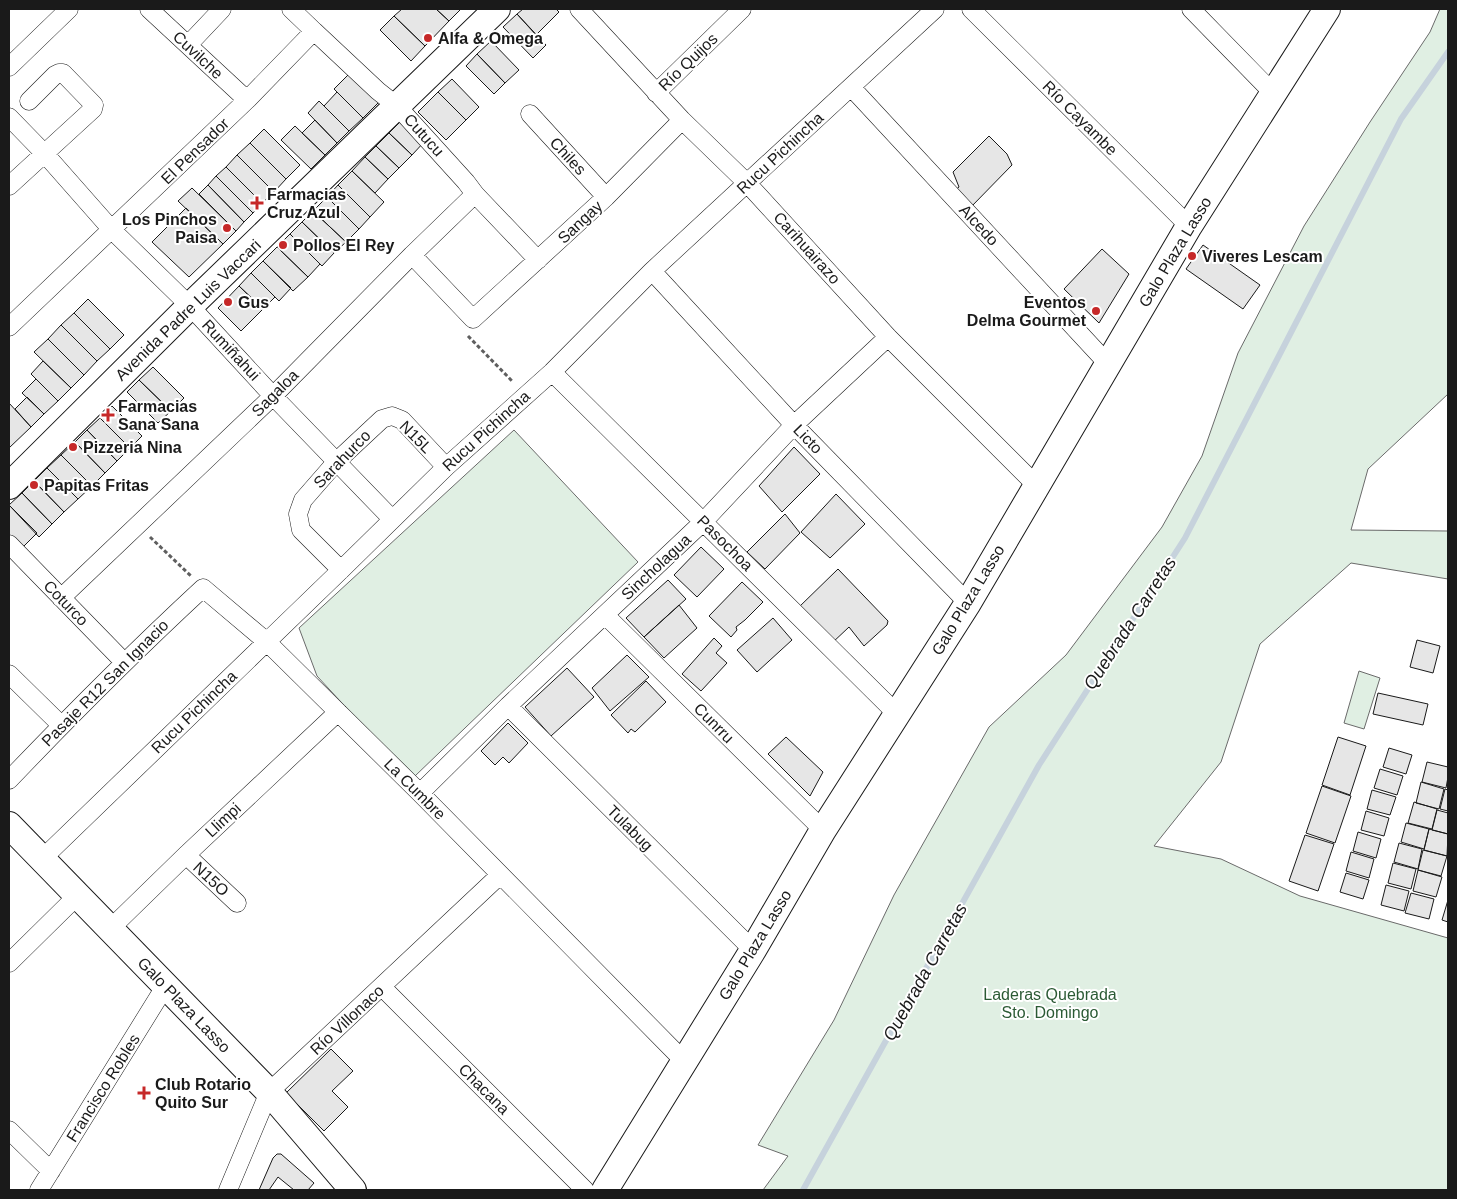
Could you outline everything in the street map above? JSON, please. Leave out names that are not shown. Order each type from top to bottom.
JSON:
[{"type":"street","points":[[9,67],[69,9]]},
{"type":"street","name":"Cuvilche","points":[[149,9],[247,100]]},
{"type":"street","points":[[188,45],[222,9]]},
{"type":"street","points":[[290,9],[388,98]]},
{"type":"street","name":"Avenida Padre Luis Vaccari","points":[[9,486],[190,306],[388,98],[497,9]]},
{"type":"street","name":"Carihuairazo","points":[[579,9],[682,120],[747,183],[888,338],[1036,485]]},
{"type":"street","name":"Río Quijos","points":[[656,93],[742,9]]},
{"type":"street","name":"Rucu Pichincha","points":[[42,859],[446,467],[527,396],[652,271],[935,9]]},
{"type":"street","name":"Río Cayambe","points":[[971,9],[1190,226]]},
{"type":"street","points":[[1191,9],[1273,93]]},
{"type":"street","name":"Galo Plaza Lasso","points":[[605,1190],[823,830],[968,603],[1190,226],[1327,9]]},
{"type":"street","name":"El Pensador","points":[[9,327],[247,100],[314,31]]},
{"type":"street","points":[[9,186],[94,110],[94,105],[63,73],[55,74],[29,102]]},
{"type":"street","name":"Alcedo","points":[[850,87],[1108,364]]},
{"type":"street","name":"Cutucu","points":[[388,98],[538,260]]},
{"type":"street","name":"Chiles","points":[[530,114],[606,197]]},
{"type":"street","name":"Rumiñahui","points":[[9,116],[112,230],[190,306],[273,396],[392,519]]},
{"type":"street","name":"Sangay","points":[[473,319],[606,197],[682,120]]},
{"type":"street","name":"Sagaloa","points":[[61,598],[273,396],[412,255],[471,188]]},
{"type":"street","points":[[412,255],[473,319]]},
{"type":"street","name":"Licto","points":[[652,271],[794,425],[968,603]]},
{"type":"street","name":"Sincholagua","points":[[420,793],[508,706],[704,521],[794,425],[888,338]]},
{"type":"street","name":"Pasochoa","points":[[552,372],[897,714]]},
{"type":"street","name":"N15L","points":[[382,418],[392,416],[402,420],[446,467]]},
{"type":"street","name":"Sarahurco","points":[[341,570],[301,530],[298,514],[303,500],[337,461],[382,418]]},
{"type":"street","name":"Coturco","points":[[9,544],[124,662]]},
{"type":"street","name":"La Cumbre","points":[[202,588],[267,642],[420,793],[684,1061]]},
{"type":"street","name":"Pasaje R12 San Ignacio","points":[[9,780],[124,662],[202,588]]},
{"type":"street","name":"Cunrru","points":[[605,615],[823,830]]},
{"type":"street","points":[[9,674],[61,725]]},
{"type":"street","name":"Tulabug","points":[[508,706],[752,950]]},
{"type":"street","name":"Llimpi","points":[[110,929],[338,712]]},
{"type":"street","name":"Galo Plaza Lasso","points":[[10,830],[42,859],[269,1092],[353,1190]]},
{"type":"street","name":"N15O","points":[[186,855],[237,903]]},
{"type":"street","name":"Río Villonaco","points":[[228,1190],[269,1092],[500,875]]},
{"type":"street","points":[[9,963],[77,896]]},
{"type":"street","name":"Francisco Robles","points":[[39,1190],[166,985]]},
{"type":"street","name":"Chacana","points":[[382,987],[586,1190]]},
{"type":"street","points":[[9,1130],[51,1171]]},
{"type":"path","points":[[473,319],[466,329],[467,335],[527,396]]},
{"type":"path","points":[[137,525],[202,588]]},
{"type":"green space","name":"Laderas Quebrada Sto. Domingo","points":[[1440,9],[1448,9],[1448,394],[1368,469],[1351,530],[1448,531],[1448,579],[1351,563],[1260,644],[1221,762],[1154,846],[1221,859],[1300,896],[1448,938],[1448,1190],[763,1190],[788,1156],[758,1145],[834,1020],[894,895],[989,727],[1066,655],[1162,527],[1202,456],[1238,353],[1304,226],[1430,32]]},
{"type":"green space","points":[[514,430],[638,562],[415,776],[353,715],[317,676],[299,628]]},
{"type":"green space","points":[[1359,671],[1380,678],[1364,729],[1344,723]]},
{"type":"building","points":[[402,9],[436,9],[449,21],[425,46],[394,16]]},
{"type":"building","points":[[436,9],[461,9],[449,21]]},
{"type":"building","points":[[523,9],[556,9],[559,12],[536,35],[517,14]]},
{"type":"building","points":[[517,14],[546,45],[533,58],[503,27]]},
{"type":"building","points":[[394,16],[425,46],[411,61],[380,30]]},
{"type":"building","points":[[491,41],[519,70],[505,83],[477,54]]},
{"type":"building","points":[[477,54],[505,83],[494,94],[466,66]]},
{"type":"building","points":[[350,73],[379,102],[363,118],[334,89]]},
{"type":"building","points":[[452,79],[479,107],[466,120],[438,92]]},
{"type":"building","points":[[337,92],[363,118],[349,131],[324,106]]},
{"type":"building","points":[[438,92],[466,120],[446,140],[418,112]]},
{"type":"building","points":[[319,101],[349,131],[337,143],[308,113]]},
{"type":"building","points":[[403,119],[425,141],[412,155],[389,133]]},
{"type":"building","points":[[315,120],[337,143],[325,155],[302,133]]},
{"type":"building","points":[[295,126],[325,155],[311,169],[281,140]]},
{"type":"building","points":[[264,129],[300,165],[286,179],[250,143]]},
{"type":"building","points":[[389,133],[412,155],[399,168],[376,146]]},
{"type":"building","points":[[989,136],[1007,154],[1012,165],[970,208],[953,192],[959,187],[953,172]]},
{"type":"building","points":[[250,143],[286,179],[274,192],[237,155]]},
{"type":"building","points":[[376,146],[399,168],[388,179],[365,157]]},
{"type":"building","points":[[237,155],[274,192],[262,203],[226,167]]},
{"type":"building","points":[[365,157],[388,179],[375,193],[352,171]]},
{"type":"building","points":[[226,167],[262,203],[253,213],[216,176]]},
{"type":"building","points":[[352,171],[384,202],[370,217],[338,185]]},
{"type":"building","points":[[216,176],[253,213],[244,222],[208,185]]},
{"type":"building","points":[[208,185],[244,222],[236,231],[199,194]]},
{"type":"building","points":[[338,185],[370,217],[359,229],[327,197]]},
{"type":"building","points":[[192,188],[236,231],[223,244],[178,201]]},
{"type":"building","points":[[327,197],[359,229],[346,242],[313,211]]},
{"type":"building","points":[[186,208],[223,244],[189,277],[152,242]]},
{"type":"building","points":[[313,211],[346,242],[334,253],[302,222]]},
{"type":"building","points":[[302,222],[334,253],[322,266],[290,234]]},
{"type":"building","points":[[290,234],[320,264],[308,277],[277,247]]},
{"type":"building","points":[[1203,245],[1260,285],[1243,309],[1186,269]]},
{"type":"building","points":[[277,247],[308,277],[293,291],[263,261]]},
{"type":"building","points":[[1102,249],[1129,274],[1099,323],[1064,289]]},
{"type":"building","points":[[263,261],[291,288],[279,301],[251,273]]},
{"type":"building","points":[[251,273],[275,297],[263,309],[239,286]]},
{"type":"building","points":[[239,286],[263,309],[241,331],[218,308]]},
{"type":"building","points":[[88,299],[124,335],[110,349],[74,313]]},
{"type":"building","points":[[74,313],[110,349],[97,361],[61,325]]},
{"type":"building","points":[[61,325],[97,361],[84,375],[48,339]]},
{"type":"building","points":[[48,339],[84,375],[71,388],[34,352]]},
{"type":"building","points":[[43,361],[71,388],[58,401],[31,374]]},
{"type":"building","points":[[153,367],[184,398],[171,411],[139,380]]},
{"type":"building","points":[[36,379],[58,401],[44,414],[22,393]]},
{"type":"building","points":[[139,380],[171,411],[158,423],[127,392]]},
{"type":"building","points":[[27,397],[44,414],[31,427],[15,409]]},
{"type":"building","points":[[9,403],[31,427],[9,448]]},
{"type":"building","points":[[112,406],[142,436],[130,448],[100,418]]},
{"type":"building","points":[[100,418],[130,448],[117,461],[87,430]]},
{"type":"building","points":[[87,430],[117,461],[105,473],[75,442]]},
{"type":"building","points":[[75,442],[105,473],[92,486],[61,455]]},
{"type":"building","points":[[794,447],[820,474],[782,512],[759,486]]},
{"type":"building","points":[[61,455],[92,486],[78,499],[47,468]]},
{"type":"building","points":[[47,468],[78,499],[64,512],[34,481]]},
{"type":"building","points":[[34,481],[64,512],[52,524],[22,493]]},
{"type":"building","points":[[22,493],[52,524],[39,537],[9,505]]},
{"type":"building","points":[[836,494],[865,524],[830,558],[801,532]]},
{"type":"building","points":[[9,505],[37,533],[21,549],[9,537]]},
{"type":"building","points":[[785,514],[800,533],[765,569],[747,552]]},
{"type":"building","points":[[701,547],[724,569],[697,597],[674,575]]},
{"type":"building","points":[[838,569],[888,621],[887,625],[864,646],[849,627],[831,644],[798,608]]},
{"type":"building","points":[[668,580],[686,599],[644,637],[626,618]]},
{"type":"building","points":[[742,582],[763,602],[736,627],[737,630],[731,637],[709,616]]},
{"type":"building","points":[[679,605],[697,628],[664,658],[644,637]]},
{"type":"building","points":[[773,618],[792,640],[757,672],[737,650]]},
{"type":"building","points":[[714,638],[722,646],[716,653],[727,663],[701,691],[682,674]]},
{"type":"building","points":[[1417,640],[1440,646],[1433,673],[1410,667]]},
{"type":"building","points":[[627,655],[649,677],[610,711],[592,688]]},
{"type":"building","points":[[567,668],[594,697],[551,736],[525,707]]},
{"type":"building","points":[[646,681],[666,702],[635,732],[631,729],[628,733],[611,715]]},
{"type":"building","points":[[1378,693],[1428,704],[1423,725],[1373,714]]},
{"type":"building","points":[[508,723],[528,743],[509,763],[503,757],[495,765],[481,751]]},
{"type":"building","points":[[786,737],[823,772],[810,796],[768,754]]},
{"type":"building","points":[[1338,737],[1366,746],[1350,795],[1322,785]]},
{"type":"building","points":[[1389,748],[1412,755],[1406,774],[1383,767]]},
{"type":"building","points":[[1427,762],[1448,767],[1446,788],[1422,782]]},
{"type":"building","points":[[1380,769],[1403,776],[1397,795],[1374,788]]},
{"type":"building","points":[[1421,782],[1444,789],[1439,809],[1416,803]]},
{"type":"building","points":[[1322,786],[1351,796],[1335,843],[1306,833]]},
{"type":"building","points":[[1445,789],[1448,790],[1448,811],[1440,809]]},
{"type":"building","points":[[1372,790],[1396,797],[1390,815],[1367,809]]},
{"type":"building","points":[[1414,802],[1437,809],[1432,829],[1408,823]]},
{"type":"building","points":[[1437,810],[1448,813],[1448,834],[1432,830]]},
{"type":"building","points":[[1366,811],[1389,818],[1384,836],[1361,830]]},
{"type":"building","points":[[1406,823],[1429,829],[1424,849],[1401,842]]},
{"type":"building","points":[[1429,829],[1448,834],[1447,856],[1424,850]]},
{"type":"building","points":[[1358,832],[1381,839],[1376,858],[1353,851]]},
{"type":"building","points":[[1305,835],[1334,844],[1318,891],[1289,881]]},
{"type":"building","points":[[1399,843],[1422,849],[1418,869],[1394,862]]},
{"type":"building","points":[[1423,850],[1447,856],[1441,876],[1418,870]]},
{"type":"building","points":[[1351,852],[1374,859],[1369,878],[1346,871]]},
{"type":"building","points":[[1393,863],[1416,869],[1411,889],[1388,883]]},
{"type":"building","points":[[1418,870],[1442,877],[1436,897],[1413,891]]},
{"type":"building","points":[[1346,873],[1369,880],[1363,899],[1340,892]]},
{"type":"building","points":[[1386,885],[1409,891],[1404,911],[1381,905]]},
{"type":"building","points":[[1411,893],[1434,899],[1429,919],[1405,913]]},
{"type":"building","points":[[1448,900],[1448,922],[1442,920]]},
{"type":"building","points":[[331,1049],[353,1071],[332,1091],[348,1107],[324,1131],[286,1093]]},
{"type":"building","points":[[277,1154],[281,1154],[314,1183],[308,1190],[294,1190],[278,1177],[269,1190],[259,1190],[273,1158]]},
{"type":"waterway","name":"Quebrada Carretas","points":[[803,1190],[1039,765],[1185,538],[1401,119],[1448,52]]},
{"type":"place","name":"Alfa & Omega","points":[[428,38]]},
{"type":"place","name":"Farmacias Cruz Azul","points":[[257,203]]},
{"type":"place","name":"Los Pinchos Paisa","points":[[227,228]]},
{"type":"place","name":"Pollos El Rey","points":[[283,245]]},
{"type":"place","name":"Viveres Lescam","points":[[1192,256]]},
{"type":"place","name":"Gus","points":[[228,302]]},
{"type":"place","name":"Eventos Delma Gourmet","points":[[1096,311]]},
{"type":"place","name":"Farmacias Sana Sana","points":[[108,415]]},
{"type":"place","name":"Pizzeria Nina","points":[[73,447]]},
{"type":"place","name":"Papitas Fritas","points":[[34,485]]},
{"type":"place","name":"Club Rotario Quito Sur","points":[[144,1093]]}]
